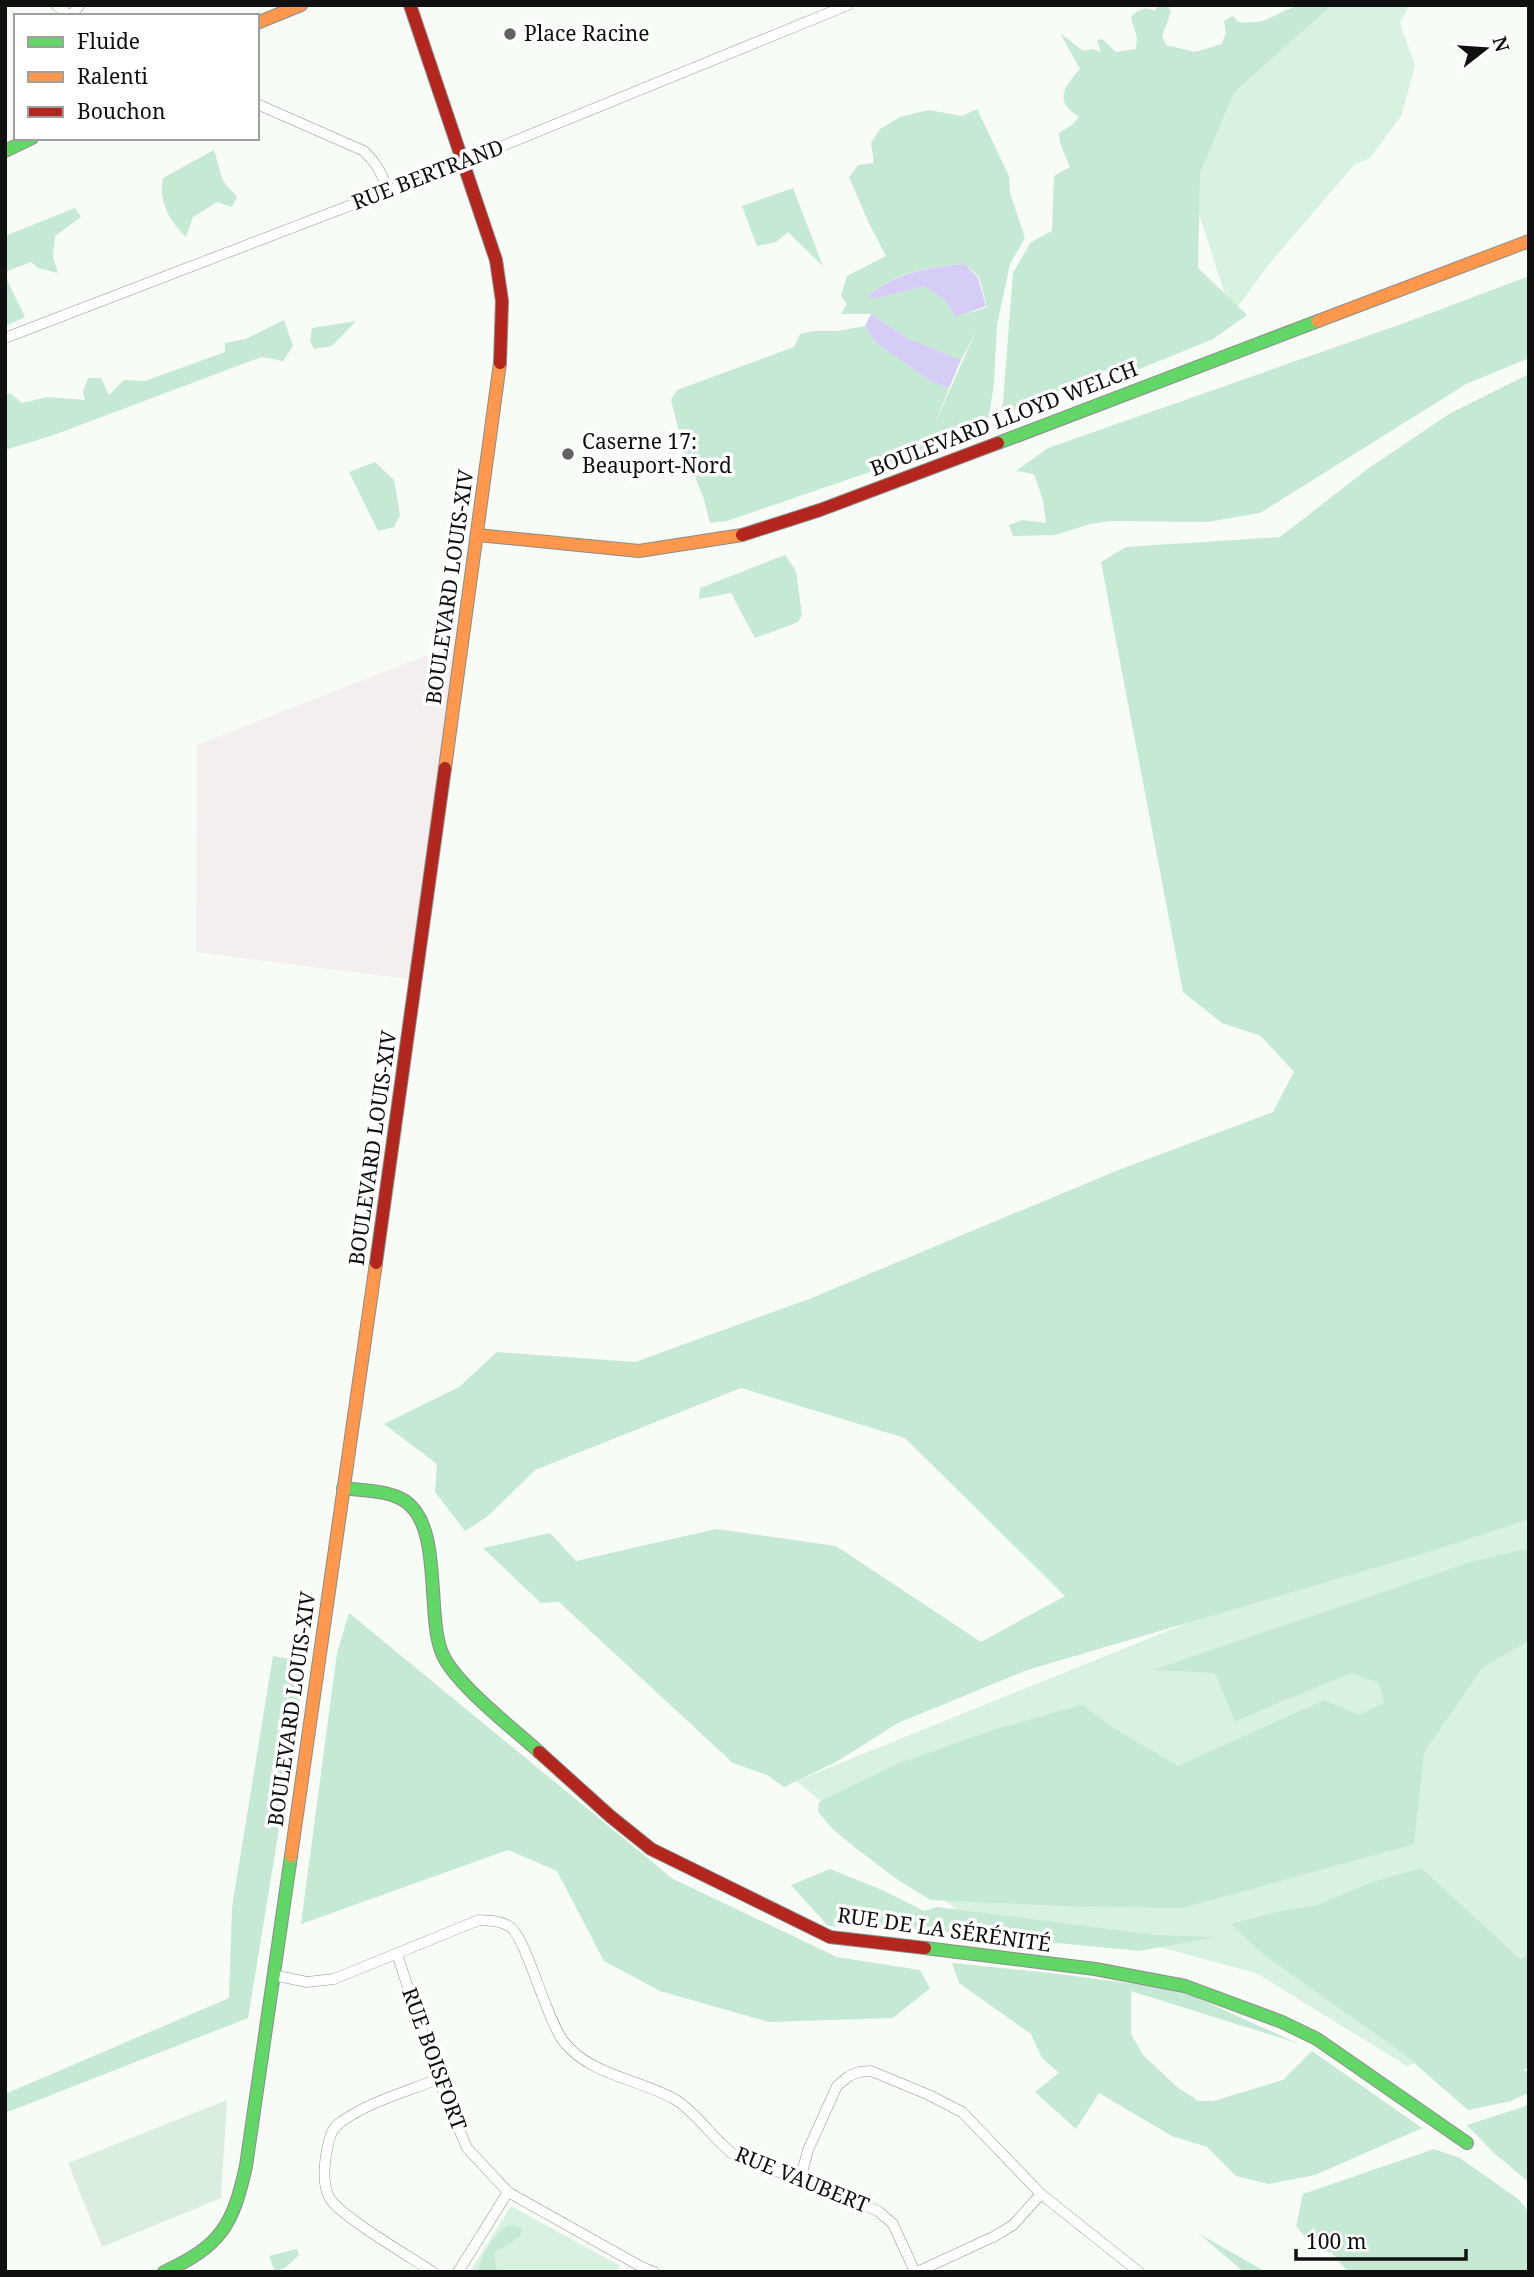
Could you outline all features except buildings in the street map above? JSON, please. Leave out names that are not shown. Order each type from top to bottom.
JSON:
[{"type":"main road","points":[[259,22],[301,5]]},
{"type":"main road","name":"BOULEVARD LOUIS-XIV","points":[[164,2272],[196,2256],[217,2237],[236,2208],[246,2166],[426,913],[499,361],[502,301],[496,260],[410,5]]},
{"type":"main road","points":[[5,151],[28,140]]},
{"type":"main road","name":"BOULEVARD LLOYD WELCH","points":[[477,535],[639,551],[733,538],[820,510],[1529,241]]},
{"type":"main road","name":"RUE DE LA SÉRÉNITÉ","points":[[343,1488],[389,1495],[409,1503],[422,1524],[426,1537],[439,1647],[447,1664],[460,1680],[610,1816],[651,1849],[830,1937],[1095,1969],[1185,1986],[1282,2022],[1317,2039],[1467,2143]]},
{"type":"street","name":"RUE BERTRAND","points":[[5,338],[463,162],[848,5]]},
{"type":"street","points":[[259,105],[364,151],[379,169],[387,191]]},
{"type":"street","name":"RUE VAUBERT","points":[[273,1975],[307,1982],[334,1979],[480,1920],[497,1921],[512,1928],[553,2026],[583,2061],[674,2099],[690,2111],[717,2142],[733,2154],[878,2211],[893,2224],[916,2272]]},
{"type":"street","name":"RUE BOISFORT","points":[[397,1954],[438,2080],[467,2148],[508,2192],[654,2272]]},
{"type":"street","points":[[800,2180],[808,2150],[837,2087],[849,2076],[872,2071],[962,2112],[1041,2194],[1139,2272]]},
{"type":"street","points":[[433,2272],[348,2216],[329,2198],[325,2161],[330,2134],[338,2124],[356,2112],[438,2080]]},
{"type":"street","points":[[458,2272],[508,2192]]},
{"type":"street","points":[[916,2272],[1013,2225],[1041,2194]]},
{"type":"shaded area","points":[[965,264],[978,278],[986,306],[956,317],[945,300],[924,286],[879,298],[866,297],[889,282],[912,273]]},
{"type":"shaded area","points":[[871,314],[909,339],[961,360],[949,388],[932,382],[876,343],[865,326]]},
{"type":"shaded area","points":[[463,641],[416,980],[196,952],[197,745]]},
{"type":"green space","points":[[1158,5],[1168,5],[1171,12],[1162,36],[1166,45],[1195,52],[1222,44],[1226,33],[1224,21],[1233,16],[1238,22],[1248,23],[1301,5],[1332,5],[1234,92],[1200,173],[1198,268],[1247,315],[1213,339],[1137,370],[1115,365],[1080,384],[999,416],[1003,402],[1013,273],[1031,242],[1052,231],[1054,176],[1070,167],[1060,143],[1059,133],[1079,117],[1066,105],[1064,94],[1069,82],[1080,69],[1060,33],[1083,51],[1092,49],[1101,52],[1097,40],[1102,39],[1116,52],[1136,49],[1137,38],[1131,17],[1146,8],[1155,11]]},
{"type":"green space","points":[[1334,5],[1410,5],[1400,23],[1415,66],[1401,116],[1370,158],[1354,165],[1269,264],[1240,304],[1230,310],[1168,117],[1296,27]]},
{"type":"green space","points":[[977,109],[1009,176],[1010,193],[1025,238],[1010,264],[997,325],[989,417],[980,427],[963,438],[727,521],[710,523],[704,499],[684,450],[671,400],[677,390],[794,347],[800,334],[865,326],[876,343],[932,382],[949,388],[935,423],[976,331],[961,360],[909,339],[871,314],[841,314],[847,304],[841,296],[847,276],[886,256],[849,177],[858,165],[874,163],[871,143],[880,129],[900,117],[929,110],[962,116]],"holes":[[[965,264],[979,277],[987,307],[956,317],[945,300],[924,286],[879,298],[867,296],[901,276],[938,267]]]},
{"type":"green space","points":[[214,150],[223,181],[237,197],[232,207],[217,202],[193,217],[186,237],[166,210],[162,195],[163,178]]},
{"type":"green space","points":[[793,188],[823,266],[788,232],[776,242],[757,246],[742,206]]},
{"type":"green space","points":[[75,208],[81,217],[55,236],[53,257],[58,273],[38,268],[31,262],[5,272],[5,236]]},
{"type":"green space","points":[[5,276],[25,317],[5,326]]},
{"type":"green space","points":[[1529,276],[1529,358],[1466,384],[1260,513],[1207,522],[1110,521],[1055,535],[1013,536],[1009,525],[1023,520],[1046,523],[1043,500],[1034,474],[1016,471],[1048,448],[1410,321]]},
{"type":"green space","points":[[284,320],[293,346],[283,361],[261,357],[51,436],[5,450],[5,395],[10,393],[22,403],[47,397],[85,400],[83,392],[88,378],[101,378],[109,395],[124,380],[145,381],[225,352],[225,343],[246,339]]},
{"type":"green space","points":[[356,321],[332,346],[314,349],[310,341],[312,328]]},
{"type":"green space","points":[[1529,374],[1529,1519],[1435,1550],[1027,1670],[898,1723],[836,1762],[784,1787],[767,1775],[733,1763],[559,1602],[541,1603],[483,1548],[550,1533],[576,1561],[716,1529],[836,1546],[981,1642],[1065,1596],[905,1438],[741,1388],[535,1470],[488,1516],[465,1531],[435,1492],[437,1464],[384,1424],[459,1387],[497,1352],[635,1362],[809,1299],[1116,1171],[1273,1112],[1294,1072],[1261,1036],[1222,1023],[1183,992],[1101,562],[1126,547],[1280,537],[1369,468],[1449,414]]},
{"type":"green space","points":[[375,462],[394,480],[400,515],[394,527],[378,531],[349,472]]},
{"type":"green space","points":[[785,555],[796,571],[802,615],[798,622],[755,638],[731,593],[699,599],[700,588]]},
{"type":"green space","points":[[1529,1485],[1529,2020],[1407,2066],[1256,1973],[1163,1948],[1091,1936],[982,1930],[796,1781]]},
{"type":"green space","points":[[1529,1548],[1529,1641],[1483,1667],[1424,1752],[1414,1844],[1182,1908],[931,1900],[898,1880],[853,1846],[818,1812],[819,1802],[897,1764],[993,1730],[1082,1705],[1115,1729],[1178,1766],[1324,1700],[1359,1715],[1384,1703],[1379,1683],[1351,1673],[1235,1721],[1215,1673],[1153,1670],[1471,1562]]},
{"type":"green space","points":[[349,1613],[673,1879],[837,1957],[920,1970],[930,1988],[893,2018],[769,2022],[660,1991],[604,1961],[557,1871],[508,1850],[301,1924],[337,1653]]},
{"type":"green space","points":[[273,1656],[297,1660],[302,1689],[248,2018],[5,2113],[5,2094],[229,1998],[232,1907]]},
{"type":"green space","points":[[1421,1868],[1520,1959],[1529,1954],[1529,2067],[1523,2071],[1529,2071],[1529,2093],[1511,2101],[1468,2110],[1404,2054],[1263,1954],[1231,1924],[1317,1905],[1370,1883]]},
{"type":"green space","points":[[830,1869],[924,1911],[937,1907],[1156,1935],[1216,1937],[1139,1951],[924,1930],[828,1926],[791,1885]]},
{"type":"green space","points":[[952,1963],[1180,1990],[1297,2043],[1131,1991],[1131,2034],[1143,2055],[1177,2087],[1198,2101],[1214,2101],[1283,2080],[1312,2051],[1422,2128],[1315,2175],[1269,2184],[1236,2176],[1207,2147],[1172,2136],[1099,2093],[1076,2129],[1035,2092],[1059,2073],[1042,2058],[1031,2034],[959,1983]]},
{"type":"green space","points":[[227,2100],[221,2198],[102,2247],[68,2163]]},
{"type":"green space","points":[[1529,2105],[1529,2182],[1495,2154],[1467,2125]]},
{"type":"green space","points":[[1434,2149],[1460,2158],[1518,2199],[1529,2212],[1529,2272],[1348,2272],[1332,2253],[1314,2248],[1296,2226],[1303,2194]]},
{"type":"green space","points":[[511,2206],[620,2266],[617,2272],[470,2272]]},
{"type":"green space","points":[[511,2225],[522,2228],[520,2237],[494,2253],[497,2272],[478,2272],[494,2238]]},
{"type":"green space","points":[[1198,2233],[1266,2272],[1244,2272]]},
{"type":"green space","points":[[297,2249],[299,2255],[286,2267],[275,2272],[269,2256]]},
{"type":"traffic: fast","points":[[5,151],[28,140]]},
{"type":"traffic: fast","points":[[998,443],[1318,321]]},
{"type":"traffic: fast","points":[[343,1488],[398,1497],[417,1513],[425,1530],[429,1550],[437,1637],[442,1653],[471,1691],[539,1752]]},
{"type":"traffic: fast","points":[[164,2272],[212,2243],[222,2231],[236,2204],[246,2166],[291,1856]]},
{"type":"traffic: fast","points":[[925,1948],[1095,1969],[1185,1986],[1282,2022],[1317,2039],[1467,2143]]},
{"type":"traffic: slow","points":[[259,22],[301,5]]},
{"type":"traffic: slow","points":[[1318,321],[1529,241]]},
{"type":"traffic: slow","points":[[445,768],[500,363]]},
{"type":"traffic: slow","points":[[477,535],[639,551],[742,535]]},
{"type":"traffic: slow","points":[[291,1856],[376,1263]]},
{"type":"traffic: jam","points":[[410,5],[496,260],[502,301],[500,363]]},
{"type":"traffic: jam","points":[[742,535],[820,510],[998,443]]},
{"type":"traffic: jam","points":[[376,1263],[445,768]]},
{"type":"traffic: jam","points":[[539,1752],[651,1849],[830,1937],[925,1948]]},
{"type":"place","name":"Place Racine","points":[[510,34]]},
{"type":"place","name":"Caserne 17: Beauport-Nord","points":[[568,454]]}]
